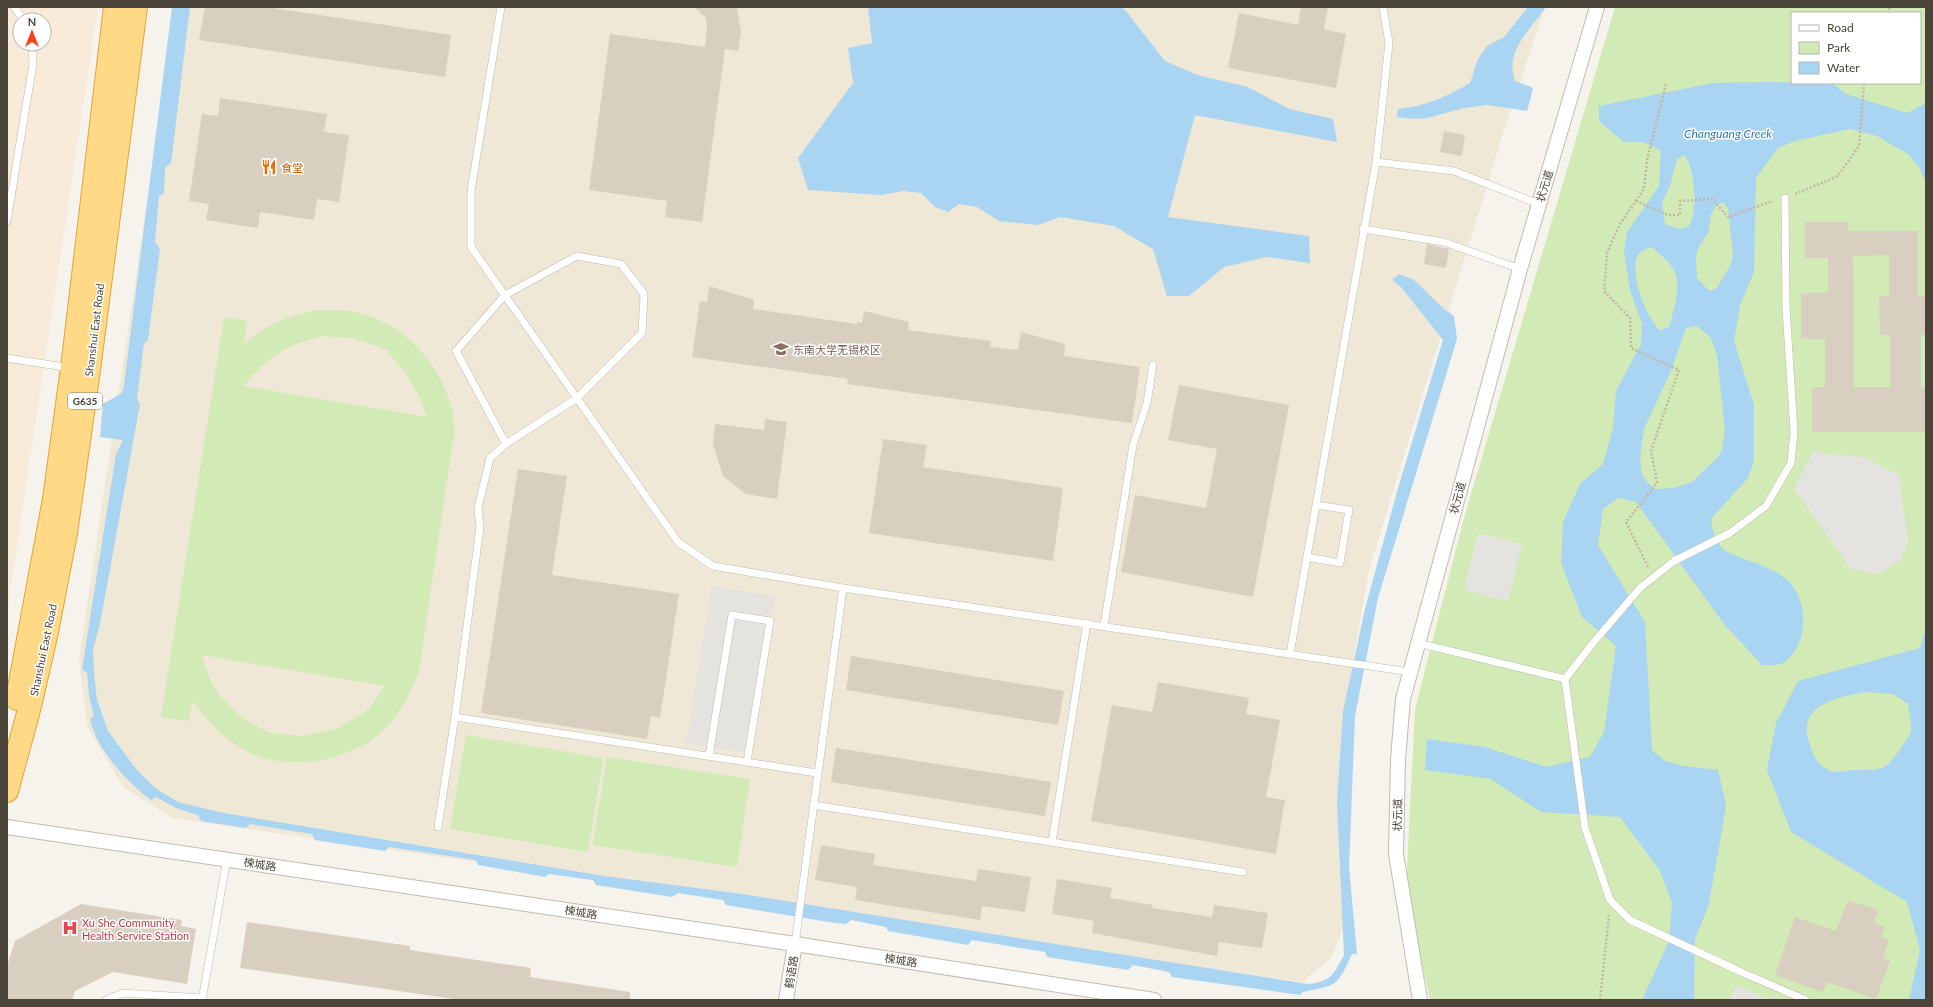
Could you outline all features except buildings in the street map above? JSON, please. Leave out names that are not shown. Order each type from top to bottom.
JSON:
[{"type":"highway","name":"Shanshui East Road","points":[[7,791],[30,706],[47,632],[66,533],[115,7]]},
{"type":"highway","name":"Shanshui East Road","points":[[7,736],[19,692],[54,499],[81,369],[136,7]]},
{"type":"street","name":"状元道","points":[[1420,1000],[1396,854],[1398,759],[1403,699],[1520,269],[1598,7]]},
{"type":"street","name":"楝城路","points":[[7,826],[795,944],[1154,1000]]},
{"type":"street","name":"鹤语路","points":[[786,1000],[795,944]]},
{"type":"lane","points":[[501,7],[470,191],[471,247],[678,542],[713,566],[844,588],[1410,672]]},
{"type":"lane","points":[[1290,654],[1363,229],[1376,162],[1390,43],[1383,7]]},
{"type":"lane","points":[[7,221],[33,64],[32,52]]},
{"type":"lane","points":[[1376,162],[1454,172],[1539,204]]},
{"type":"lane","points":[[1785,198],[1786,307],[1794,432],[1791,463],[1766,506],[1730,533],[1674,561],[1640,588],[1593,643],[1566,680],[1586,828],[1610,900],[1630,920],[1806,1000]]},
{"type":"lane","points":[[1363,229],[1444,242],[1520,269]]},
{"type":"lane","points":[[438,827],[455,717],[480,527],[478,508],[490,458],[506,444],[577,398],[642,333],[644,294],[621,264],[577,256],[505,295],[456,351],[506,444]]},
{"type":"lane","points":[[7,358],[81,369]]},
{"type":"lane","points":[[1104,626],[1132,445],[1147,403],[1153,365]]},
{"type":"lane","points":[[1306,557],[1340,563],[1349,510],[1316,505]]},
{"type":"lane","points":[[795,944],[817,773],[844,588]]},
{"type":"lane","points":[[709,756],[732,615],[770,621],[748,762]]},
{"type":"lane","points":[[1052,842],[1087,623]]},
{"type":"lane","points":[[1418,643],[1566,680]]},
{"type":"lane","points":[[455,717],[817,773]]},
{"type":"lane","points":[[813,805],[1243,872]]},
{"type":"lane","points":[[106,1000],[123,992],[202,999],[227,859]]},
{"type":"path","points":[[1653,578],[1626,522],[1656,483],[1651,451],[1678,370],[1631,348],[1630,318],[1604,291],[1607,253],[1620,224],[1644,189],[1647,160],[1666,84]]},
{"type":"path","points":[[1636,201],[1668,215],[1680,215],[1680,200],[1712,199],[1728,217],[1785,198],[1838,176],[1859,146],[1864,84]]},
{"type":"path","points":[[1600,1000],[1610,900]]},
{"type":"shaded area","points":[[7,7],[98,7],[7,613]]},
{"type":"shaded area","name":"东南大学无锡校区","points":[[176,7],[1545,7],[1505,127],[1369,570],[1346,702],[1346,919],[1332,957],[1303,982],[172,818],[123,787],[87,726],[79,660]]},
{"type":"shaded area","points":[[1813,452],[1863,457],[1899,475],[1908,541],[1901,560],[1878,574],[1851,569],[1794,489]]},
{"type":"shaded area","points":[[1478,533],[1522,544],[1508,601],[1464,590]]},
{"type":"shaded area","points":[[712,586],[775,596],[749,753],[686,743]]},
{"type":"shaded area","points":[[1736,986],[1771,1000],[1730,1000]]},
{"type":"green space","points":[[1615,7],[1926,7],[1926,1000],[1430,1000],[1406,888],[1415,709],[1464,518]]},
{"type":"green space","points":[[317,310],[348,311],[367,315],[384,322],[400,332],[427,358],[437,374],[446,391],[452,409],[454,433],[419,671],[410,691],[400,710],[386,728],[367,743],[353,750],[325,759],[311,762],[296,762],[267,759],[239,747],[219,732],[192,701],[189,721],[161,717],[224,317],[247,321],[244,344],[270,326],[286,318]],"holes":[[[322,336],[352,338],[385,349],[405,372],[417,392],[427,417],[244,386],[261,367],[287,348]],[[202,655],[385,686],[369,709],[339,728],[304,736],[270,733],[241,718],[219,695],[210,679]]]},
{"type":"green space","points":[[466,735],[603,758],[588,852],[450,829]]},
{"type":"green space","points":[[607,757],[750,779],[737,867],[593,845]]},
{"type":"water","points":[[172,7],[190,7],[171,163],[165,168],[164,193],[159,196],[155,242],[160,249],[148,340],[144,344],[137,399],[140,404],[100,624],[93,650],[97,700],[108,731],[137,770],[155,788],[178,802],[224,813],[604,876],[735,893],[1308,984],[1327,979],[1334,972],[1344,955],[1337,802],[1343,711],[1365,609],[1398,488],[1443,340],[1401,287],[1392,280],[1399,274],[1414,280],[1444,309],[1454,316],[1457,339],[1378,598],[1355,716],[1349,867],[1357,954],[1352,954],[1339,979],[1329,986],[1303,992],[1300,995],[1172,977],[1169,972],[1133,965],[1128,970],[1047,957],[1045,952],[972,940],[968,945],[888,931],[886,927],[851,920],[846,924],[835,923],[726,905],[723,900],[678,893],[672,897],[596,885],[593,880],[549,874],[545,877],[478,865],[476,860],[389,847],[385,851],[315,840],[312,834],[250,824],[246,828],[201,821],[198,815],[176,808],[156,797],[151,800],[142,793],[114,764],[99,742],[93,730],[90,719],[94,716],[89,696],[87,673],[82,669],[116,454],[123,440],[100,437],[103,404],[122,393],[124,385]]},
{"type":"water","points":[[868,7],[1121,7],[1125,10],[1165,61],[1197,75],[1248,87],[1289,109],[1333,119],[1337,142],[1195,115],[1168,217],[1309,236],[1310,263],[1266,257],[1224,267],[1189,296],[1167,296],[1153,249],[1114,226],[1060,217],[1038,225],[999,221],[977,207],[959,204],[948,212],[935,207],[921,193],[903,191],[881,195],[808,190],[798,158],[853,83],[848,48],[872,43]]},
{"type":"water","points":[[1528,7],[1546,7],[1520,42],[1513,60],[1515,81],[1533,89],[1527,111],[1487,105],[1464,108],[1427,118],[1414,119],[1397,117],[1398,109],[1417,106],[1436,100],[1470,83],[1478,59],[1487,46],[1504,37]]},
{"type":"water","name":"Changuang Creek","points":[[1769,82],[1791,82],[1791,84],[1833,84],[1846,94],[1907,113],[1926,103],[1926,183],[1919,167],[1908,154],[1877,136],[1850,129],[1795,141],[1778,148],[1756,178],[1754,272],[1740,305],[1734,341],[1754,405],[1754,461],[1748,478],[1711,519],[1714,535],[1723,549],[1731,554],[1780,574],[1791,584],[1797,593],[1801,603],[1803,625],[1801,637],[1791,656],[1781,664],[1762,665],[1724,624],[1636,502],[1618,498],[1603,509],[1598,545],[1645,622],[1652,750],[1665,761],[1683,766],[1718,770],[1726,806],[1709,904],[1695,939],[1694,1000],[1642,1000],[1669,941],[1672,902],[1659,869],[1620,817],[1541,812],[1491,779],[1425,770],[1427,739],[1485,747],[1546,767],[1590,757],[1604,732],[1616,646],[1582,617],[1561,563],[1563,522],[1580,484],[1603,464],[1613,428],[1616,391],[1641,344],[1642,324],[1630,290],[1624,251],[1627,232],[1659,186],[1661,150],[1642,142],[1624,142],[1599,121],[1599,106],[1713,83]],"holes":[[[1685,155],[1693,180],[1694,210],[1689,226],[1680,229],[1665,224],[1662,203],[1670,186],[1677,159]],[[1723,202],[1728,209],[1733,255],[1731,264],[1717,288],[1709,291],[1697,278],[1696,256],[1698,248],[1708,233],[1711,214],[1716,206]],[[1652,247],[1670,264],[1677,280],[1676,296],[1669,327],[1660,330],[1650,316],[1641,296],[1635,265],[1637,257],[1641,251]],[[1697,326],[1711,338],[1717,355],[1725,431],[1722,449],[1718,457],[1692,482],[1674,488],[1656,489],[1648,483],[1642,475],[1640,457],[1644,429],[1671,371],[1686,328]]]},
{"type":"water","points":[[1926,627],[1926,1000],[1909,1000],[1920,950],[1907,902],[1791,832],[1767,770],[1776,723],[1798,681],[1920,648]],"holes":[[[1864,692],[1893,694],[1908,704],[1911,731],[1909,737],[1886,766],[1875,769],[1840,772],[1830,771],[1821,765],[1816,759],[1810,745],[1807,732],[1808,721],[1820,706],[1841,697]]]},
{"type":"place","name":"食堂","points":[[269,167]]},
{"type":"place","name":"东南大学无锡校区","points":[[781,349]]},
{"type":"place","name":"Xu She Community Health Service Station","points":[[70,928]]}]
